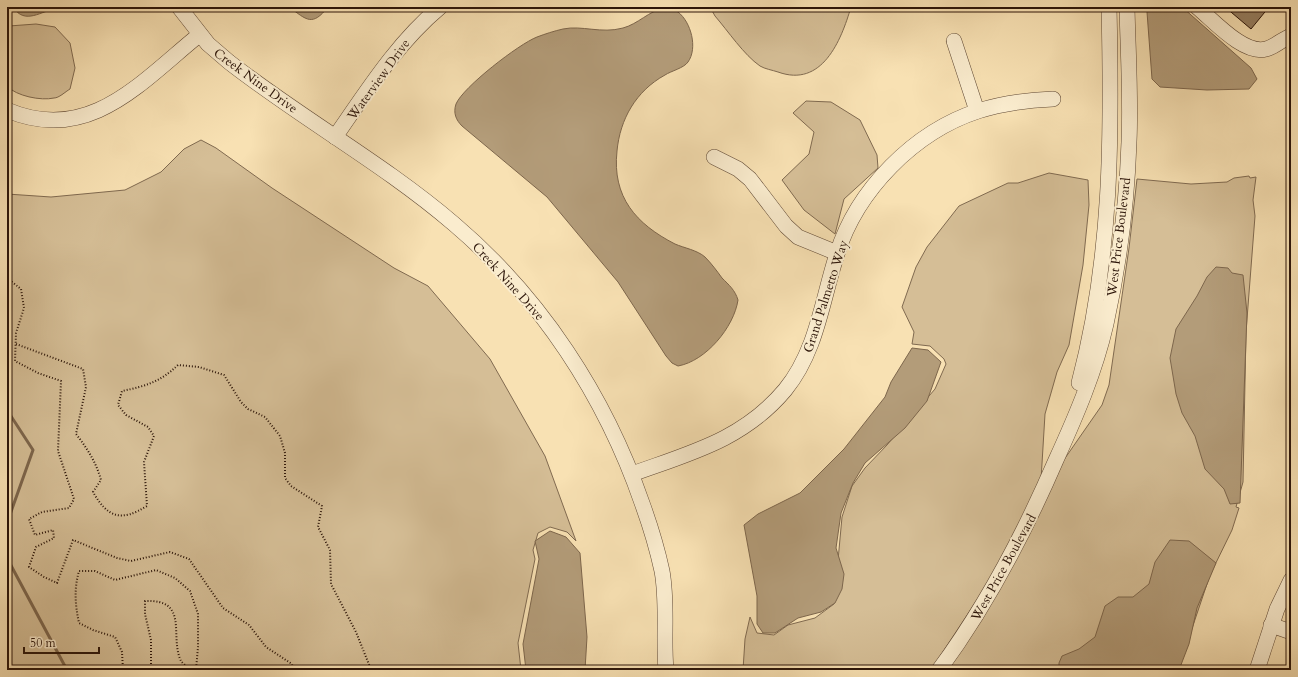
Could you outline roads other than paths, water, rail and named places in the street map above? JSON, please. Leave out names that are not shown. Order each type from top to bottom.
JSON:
[{"type":"street","name":"Creek Nine Drive","points":[[179,7],[199,35],[243,73],[335,137],[454,224],[496,264],[553,331],[586,381],[612,431],[632,474],[650,527],[662,572],[666,603],[666,670]]},
{"type":"street","name":"Waterview Drive","points":[[335,137],[391,57],[413,32],[440,7]]},
{"type":"street","name":"West Price Boulevard","points":[[1057,458],[1075,399],[1090,339],[1106,226],[1111,159],[1109,7]]},
{"type":"street","name":"West Price Boulevard","points":[[939,670],[978,613],[1005,568],[1032,515],[1082,403],[1099,350],[1118,252],[1129,142],[1127,7]]},
{"type":"street","points":[[1197,7],[1244,47],[1254,50],[1267,49],[1291,36]]},
{"type":"street","points":[[7,110],[46,120],[74,118],[92,113],[109,106],[123,96],[199,35]]},
{"type":"street","points":[[954,40],[977,111]]},
{"type":"street","name":"Grand Palmetto Way","points":[[632,474],[709,446],[732,435],[758,417],[779,396],[797,372],[808,351],[837,253],[851,222],[862,202],[891,167],[923,139],[977,111],[1026,100],[1054,99]]},
{"type":"street","points":[[714,157],[738,169],[750,179],[786,226],[798,237],[837,253]]},
{"type":"street","points":[[1257,670],[1271,625],[1291,580]]},
{"type":"street","points":[[1271,625],[1291,632]]},
{"type":"waterway","points":[[7,410],[33,450],[7,523]]},
{"type":"waterway","points":[[7,558],[67,670]]}]
